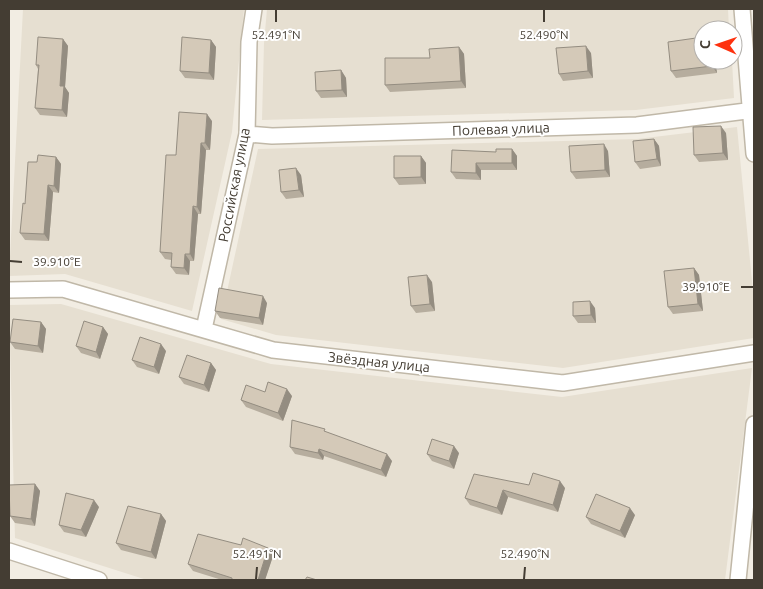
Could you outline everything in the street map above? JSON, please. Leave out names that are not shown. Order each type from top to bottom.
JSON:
[{"type":"street","name":"Российская улица","points":[[204,329],[247,134],[249,42],[254,9]]},
{"type":"street","points":[[742,9],[752,111],[754,154]]},
{"type":"street","name":"Полевая улица","points":[[247,134],[272,136],[637,125],[752,111]]},
{"type":"street","name":"Звёздная улица","points":[[9,290],[63,289],[273,350],[563,382],[754,353]]},
{"type":"street","points":[[738,580],[754,424]]},
{"type":"street","points":[[9,551],[99,580]]},
{"type":"shaded area","points":[[23,9],[244,9],[232,132],[192,311],[65,274],[9,276]]},
{"type":"shaded area","points":[[267,9],[728,9],[729,20],[693,20],[693,70],[733,70],[734,98],[636,110],[262,120]]},
{"type":"shaded area","points":[[737,127],[754,302],[754,338],[563,368],[276,335],[221,319],[258,149],[637,139]]},
{"type":"shaded area","points":[[61,304],[271,364],[562,397],[752,368],[725,580],[147,580],[15,538],[9,305]]},
{"type":"building","points":[[38,37],[63,39],[60,86],[64,86],[62,110],[35,108],[39,65],[36,65]]},
{"type":"building","points":[[182,37],[211,40],[209,73],[180,71]]},
{"type":"building","points":[[693,38],[693,68],[671,71],[668,42]]},
{"type":"building","points":[[586,46],[588,71],[559,74],[556,48]]},
{"type":"building","points":[[459,47],[461,81],[385,85],[385,58],[430,58],[429,49]]},
{"type":"building","points":[[341,70],[342,90],[316,91],[315,72]]},
{"type":"building","points":[[179,112],[207,114],[205,143],[201,143],[197,207],[193,206],[190,254],[185,254],[184,268],[171,267],[172,253],[160,252],[166,155],[176,155]]},
{"type":"building","points":[[721,126],[723,153],[694,155],[693,127]]},
{"type":"building","points":[[654,139],[657,159],[635,162],[633,141]]},
{"type":"building","points":[[604,144],[605,170],[571,172],[569,146]]},
{"type":"building","points":[[496,149],[512,149],[512,163],[476,163],[476,173],[451,172],[452,150],[496,152]]},
{"type":"building","points":[[38,155],[56,157],[54,186],[48,185],[44,234],[20,233],[23,203],[25,204],[28,162],[37,162]]},
{"type":"building","points":[[394,156],[421,156],[421,177],[394,178]]},
{"type":"building","points":[[296,168],[299,190],[281,192],[279,170]]},
{"type":"building","points":[[694,268],[698,304],[668,307],[664,271]]},
{"type":"building","points":[[427,275],[430,304],[411,306],[408,277]]},
{"type":"building","points":[[219,288],[263,296],[259,318],[215,311]]},
{"type":"building","points":[[590,301],[591,315],[573,316],[573,302]]},
{"type":"building","points":[[13,319],[41,322],[38,346],[10,342]]},
{"type":"building","points":[[84,321],[103,327],[96,352],[76,346]]},
{"type":"building","points":[[140,337],[161,344],[154,367],[132,360]]},
{"type":"building","points":[[187,355],[211,363],[204,385],[179,377]]},
{"type":"building","points":[[268,382],[287,389],[278,413],[241,400],[246,385],[265,392]]},
{"type":"building","points":[[292,420],[325,429],[324,431],[387,454],[381,470],[319,449],[318,453],[290,447]]},
{"type":"building","points":[[432,439],[454,446],[449,461],[427,454]]},
{"type":"building","points":[[533,473],[560,481],[553,505],[503,490],[497,508],[465,498],[474,474],[529,485]]},
{"type":"building","points":[[35,484],[31,519],[10,516],[9,485]]},
{"type":"building","points":[[66,493],[94,500],[81,530],[59,525]]},
{"type":"building","points":[[596,494],[630,508],[620,531],[586,517]]},
{"type":"building","points":[[128,506],[161,514],[151,552],[116,543]]},
{"type":"building","points":[[198,534],[241,545],[243,538],[268,548],[258,580],[232,580],[232,578],[188,564]]},
{"type":"building","points":[[307,577],[317,580],[305,580]]}]
